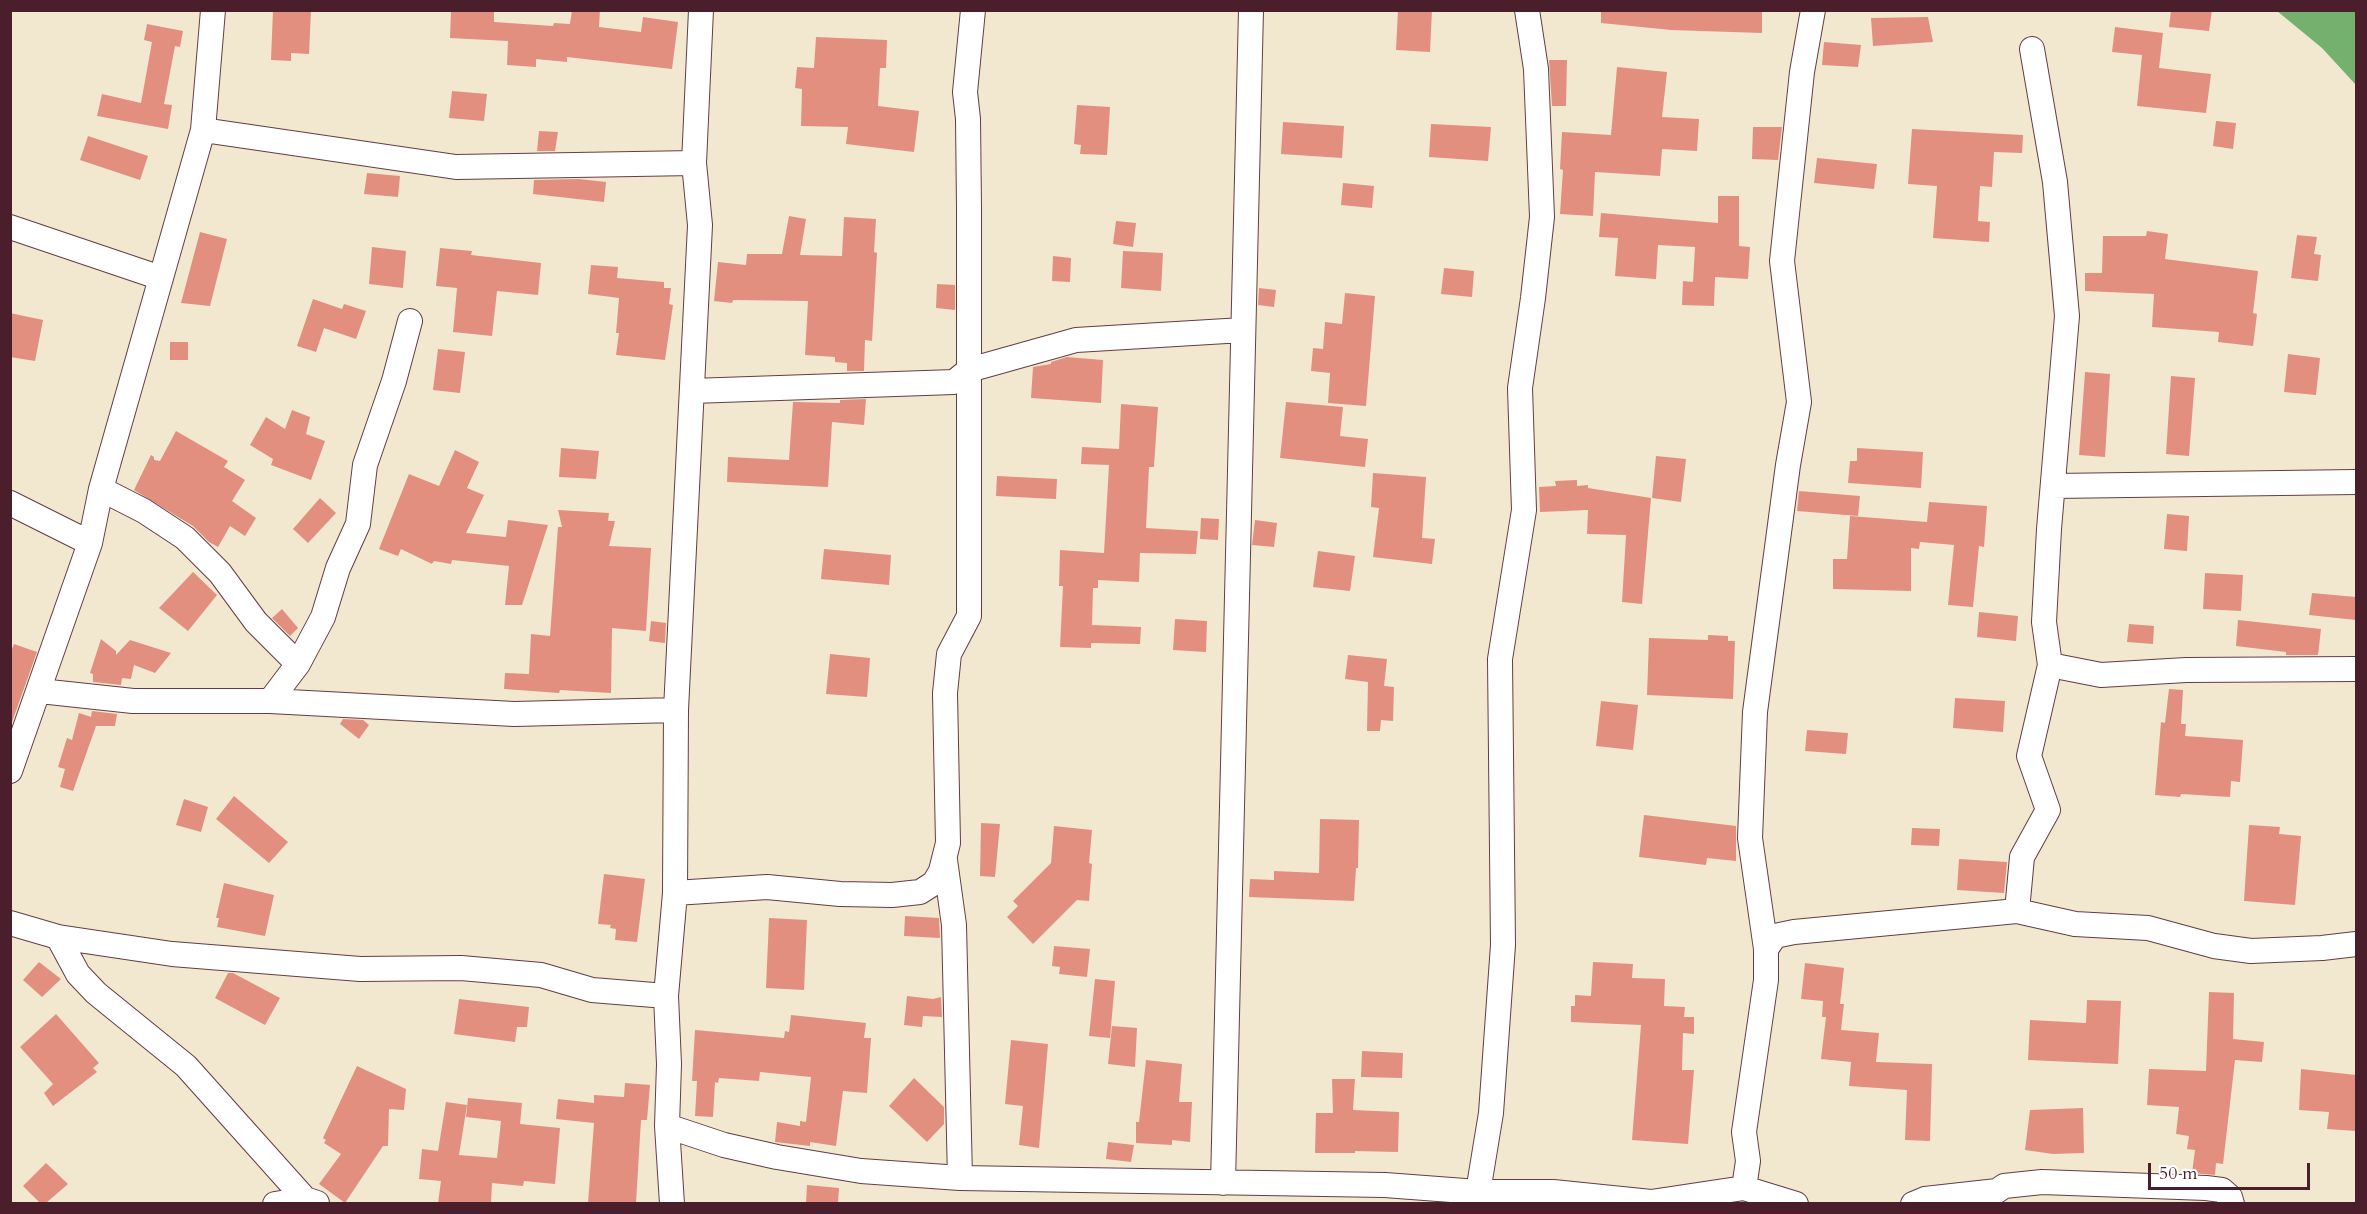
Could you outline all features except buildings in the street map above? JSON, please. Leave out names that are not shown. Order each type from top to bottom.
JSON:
[{"type":"street","points":[[10,771],[40,691],[90,543],[102,489],[202,130],[213,10]]},
{"type":"street","points":[[672,1203],[667,1126],[669,1064],[666,996],[675,893],[676,710],[700,225],[694,163],[701,10]]},
{"type":"street","points":[[675,893],[767,887],[840,894],[892,895],[920,892],[934,883],[941,871],[948,843],[945,693],[949,654],[969,616],[968,152],[965,92],[973,10]]},
{"type":"street","points":[[1223,1183],[1251,10]]},
{"type":"street","points":[[1463,1195],[1491,1113],[1503,945],[1500,659],[1524,510],[1520,388],[1542,217],[1536,69],[1527,10]]},
{"type":"street","points":[[1744,1188],[1748,1161],[1744,1132],[1766,980],[1766,950],[1750,838],[1755,712],[1798,402],[1782,261],[1802,72],[1813,10]]},
{"type":"street","points":[[2017,911],[2022,857],[2048,810],[2029,756],[2050,665],[2044,622],[2067,316],[2055,182],[2032,49]]},
{"type":"street","points":[[202,130],[456,167],[694,163]]},
{"type":"street","points":[[10,226],[161,278]]},
{"type":"street","points":[[270,700],[298,664],[323,617],[338,568],[358,524],[365,465],[394,381],[410,321]]},
{"type":"street","points":[[692,391],[954,382],[969,370],[1076,340],[1243,330]]},
{"type":"street","points":[[2053,486],[2356,482]]},
{"type":"street","points":[[102,489],[144,511],[185,538],[220,573],[256,622],[298,664]]},
{"type":"street","points":[[10,503],[90,543]]},
{"type":"street","points":[[2050,665],[2101,675],[2186,670],[2356,669]]},
{"type":"street","points":[[40,691],[133,701],[270,700],[514,714],[676,710]]},
{"type":"street","points":[[944,857],[954,926],[960,1178]]},
{"type":"street","points":[[1766,950],[1776,936],[1794,932],[2017,911],[2075,924],[2148,928],[2214,946],[2251,951],[2356,944]]},
{"type":"street","points":[[10,923],[58,937],[172,954],[360,969],[461,968],[541,975],[592,990],[666,996]]},
{"type":"street","points":[[58,937],[78,974],[96,993],[186,1066],[312,1201]]},
{"type":"street","points":[[667,1126],[724,1145],[777,1157],[861,1171],[960,1178],[1385,1185],[1463,1195],[1554,1192],[1651,1202],[1744,1188],[1796,1203]]},
{"type":"street","points":[[1913,1203],[1924,1199],[1996,1197],[2004,1186],[2042,1182],[2206,1188],[2222,1190],[2230,1197],[2232,1203]]},
{"type":"street","points":[[275,1203],[312,1201]]},
{"type":"green space","points":[[2277,11],[2356,11],[2356,85],[2322,48]]}]
